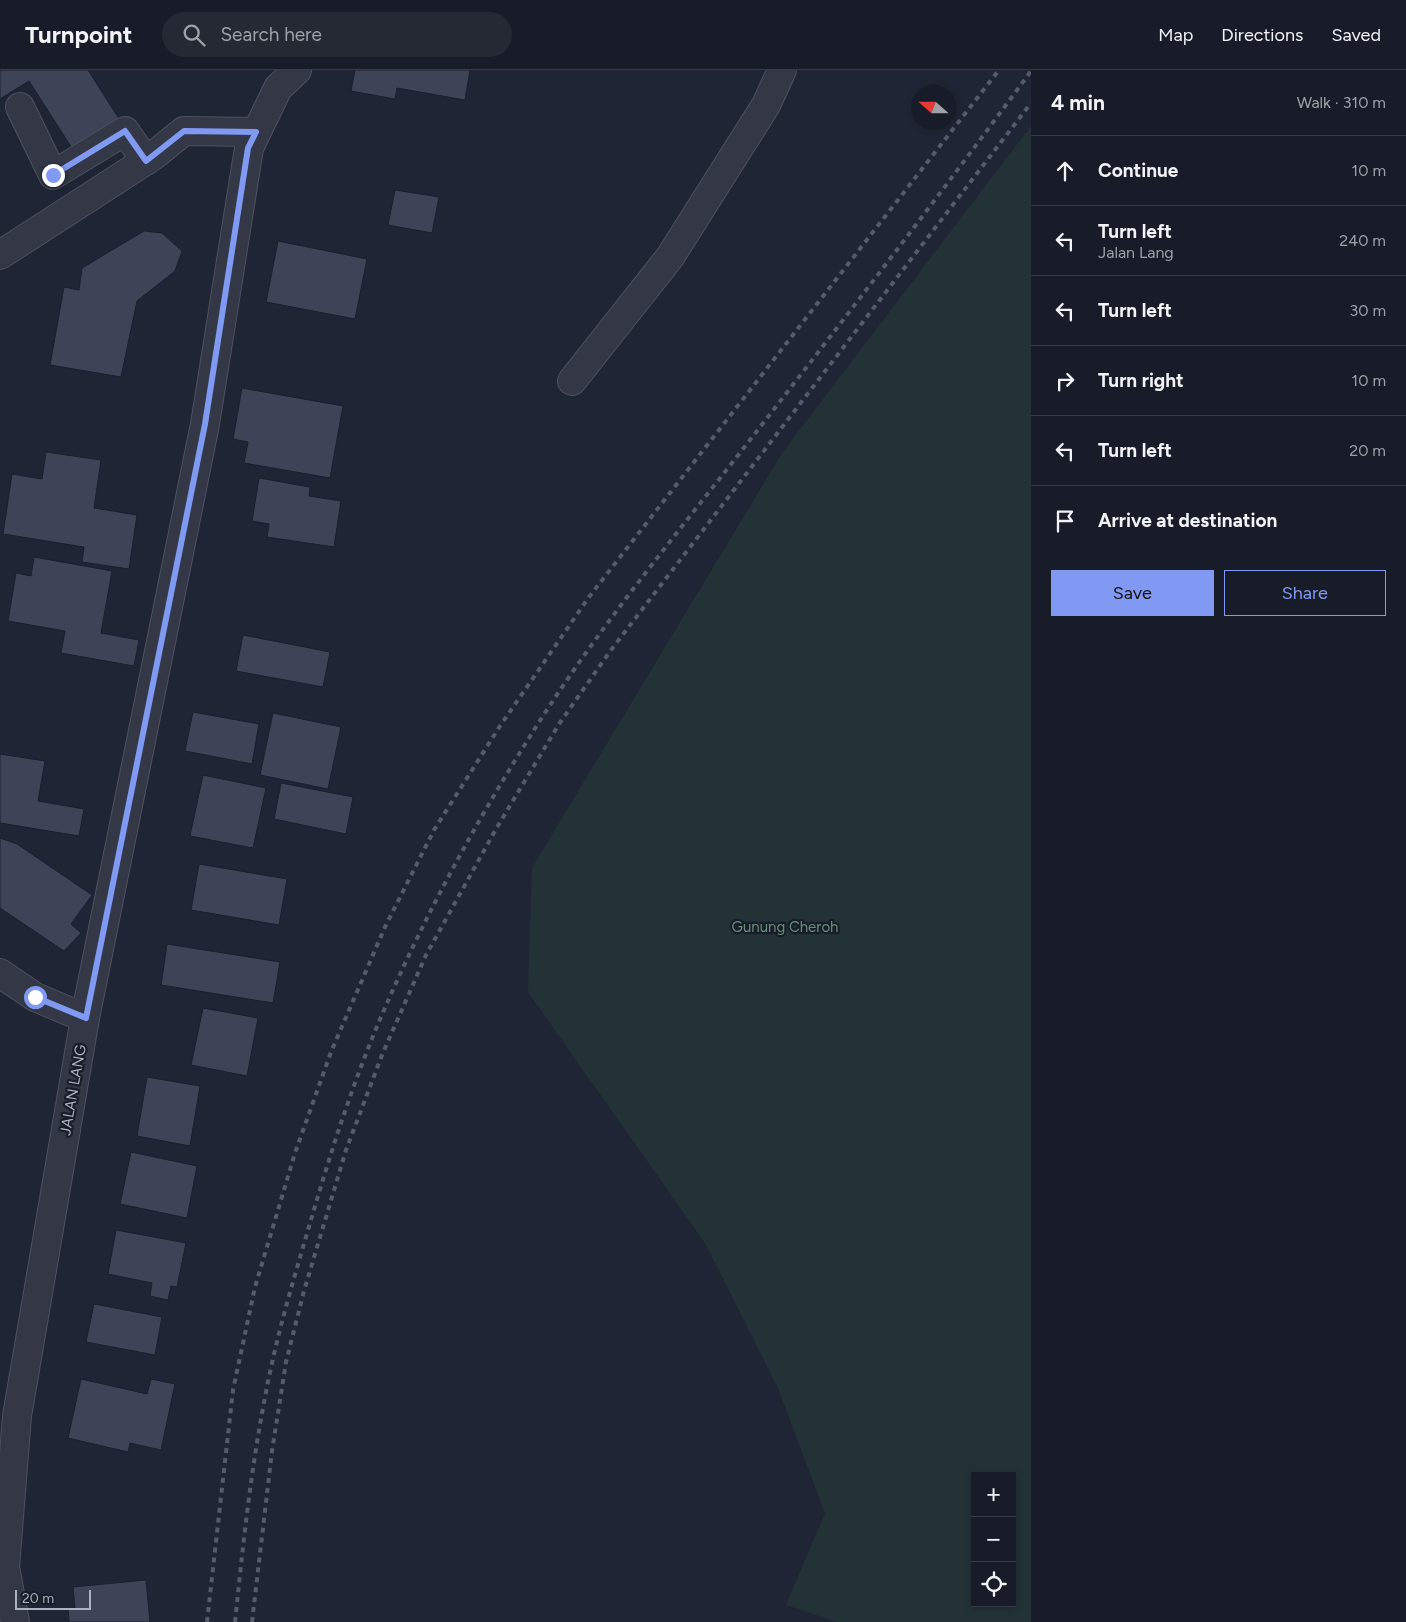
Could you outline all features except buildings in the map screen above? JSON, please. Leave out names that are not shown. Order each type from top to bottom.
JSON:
[{"type":"street","name":"JALAN LANG","points":[[15,1622],[5,1567],[6,1476],[86,1018],[205,424],[248,148],[278,88],[297,70]]},
{"type":"street","points":[[572,381],[670,257],[766,105],[782,70]]},
{"type":"street","points":[[20,107],[53,175],[125,131],[146,161]]},
{"type":"street","points":[[0,255],[146,161],[184,131],[256,132]]},
{"type":"street","points":[[0,973],[35,997],[86,1018]]},
{"type":"green space","name":"Gunung Cheroh","points":[[1031,126],[1031,1622],[837,1622],[786,1605],[825,1513],[778,1388],[705,1243],[528,992],[532,868],[782,453]]},
{"type":"railway","points":[[207,1622],[233,1390],[255,1287],[295,1153],[331,1052],[385,927],[434,830],[500,726],[589,597],[999,70]]},
{"type":"railway","points":[[235,1622],[256,1449],[274,1353],[289,1294],[333,1147],[353,1088],[405,964],[440,892],[479,821],[520,753],[590,647],[642,577],[892,256],[1031,71]]},
{"type":"railway","points":[[252,1622],[272,1451],[286,1362],[304,1291],[346,1150],[382,1055],[426,955],[496,829],[559,724],[611,650],[1031,103]]},
{"type":"route","points":[[35,997],[86,1018],[205,424],[248,148],[256,132],[184,131],[146,161],[125,131],[53,175]]}]
